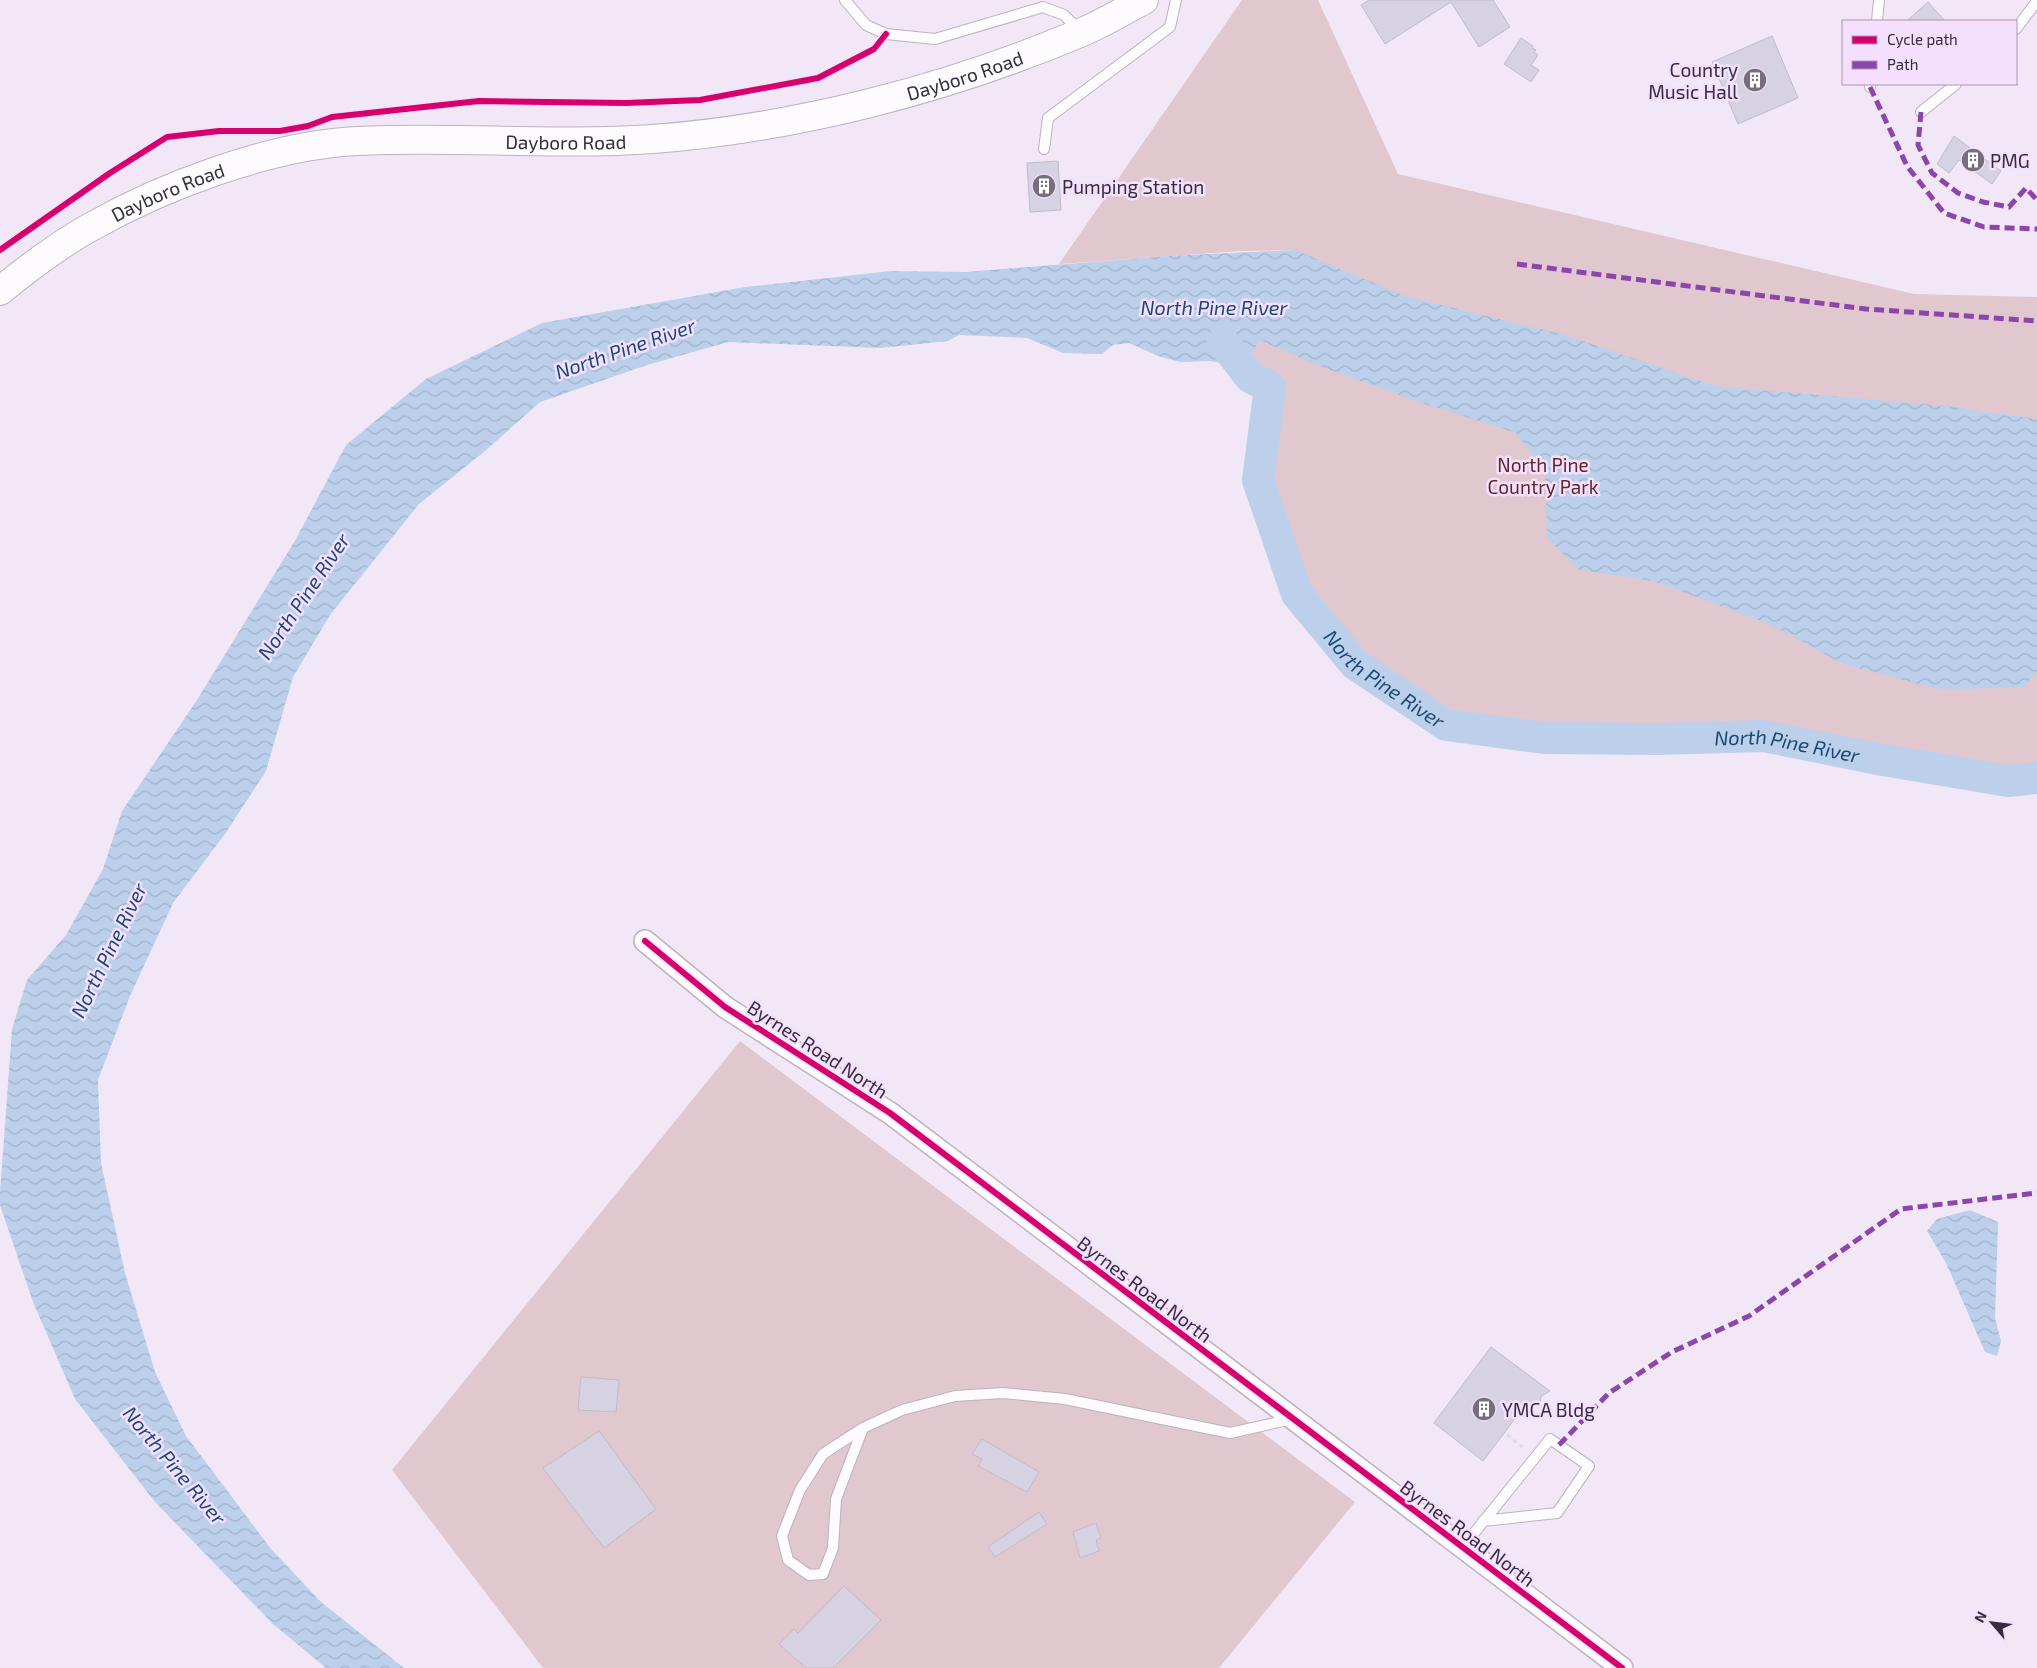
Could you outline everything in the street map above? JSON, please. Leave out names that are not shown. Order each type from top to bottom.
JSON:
[{"type":"main road","name":"Dayboro Road","points":[[0,291],[39,260],[89,228],[143,201],[196,179],[259,159],[354,141],[600,141],[654,139],[744,129],[864,105],[961,76],[1081,32],[1144,0]]},
{"type":"street","name":"Byrnes Road North","points":[[645,941],[725,1007],[890,1113],[1292,1420],[1622,1668]]},
{"type":"lane","points":[[845,0],[866,25],[886,34],[935,39],[1043,6],[1064,15],[1081,32]]},
{"type":"lane","points":[[1044,149],[1048,118],[1170,27],[1176,0]]},
{"type":"lane","points":[[1877,20],[1880,0]]},
{"type":"lane","points":[[2017,28],[2037,1]]},
{"type":"lane","points":[[1920,112],[1955,85]]},
{"type":"lane","points":[[863,1428],[836,1498],[833,1548],[823,1574],[809,1574],[788,1560],[782,1536],[800,1490],[823,1454],[863,1428],[902,1410],[955,1396],[1003,1393],[1065,1399],[1230,1434],[1292,1420]]},
{"type":"lane","points":[[1462,1548],[1483,1521],[1550,1439],[1589,1466],[1558,1513],[1483,1521]]},
{"type":"path","points":[[1507,1435],[1536,1456]]},
{"type":"green space","name":"North Pine Country Park","points":[[1242,0],[1318,0],[1398,174],[1914,294],[2037,297],[2037,778],[2008,781],[1883,760],[1764,736],[1657,739],[1545,738],[1446,725],[1355,664],[1297,594],[1258,480],[1270,387],[1250,377],[1240,363],[1295,250],[1241,251],[1059,264]]},
{"type":"green space","points":[[740,1041],[1355,1502],[1219,1668],[543,1668],[392,1470]]},
{"type":"water","points":[[1295,250],[1405,296],[1565,335],[1715,386],[1947,406],[2037,419],[2037,671],[2024,687],[1942,690],[1843,664],[1769,624],[1653,581],[1579,570],[1547,538],[1545,474],[1516,433],[1419,402],[1311,363],[1260,340],[1247,360],[1250,377],[1230,364],[1209,361],[1180,362],[1158,356],[1129,343],[1113,345],[1102,354],[1063,353],[1027,338],[959,335],[948,341],[880,348],[728,342],[647,365],[540,402],[485,451],[419,504],[330,615],[293,677],[266,771],[225,834],[173,903],[130,996],[98,1080],[101,1163],[125,1273],[155,1372],[186,1436],[271,1549],[321,1602],[404,1668],[326,1668],[273,1624],[155,1502],[75,1399],[33,1302],[0,1205],[0,1193],[12,1029],[27,980],[66,935],[103,869],[122,811],[197,700],[296,539],[346,445],[426,379],[542,323],[745,287],[891,271],[965,272],[1168,256]]},
{"type":"water","points":[[1970,1210],[1998,1222],[1995,1318],[2001,1341],[1997,1356],[1985,1352],[1946,1263],[1927,1231],[1937,1219]]},
{"type":"building","points":[[1369,0],[1493,0],[1510,27],[1479,47],[1451,2],[1385,44],[1361,5]]},
{"type":"building","points":[[1928,2],[1944,20],[1908,20]]},
{"type":"building","name":"Country Music Hall","points":[[1772,36],[1798,98],[1738,124],[1712,62]]},
{"type":"building","points":[[1521,38],[1533,46],[1532,48],[1536,50],[1534,52],[1538,55],[1531,65],[1539,70],[1531,82],[1504,64]]},
{"type":"building","name":"PMG","points":[[1954,136],[2001,171],[1992,184],[1959,160],[1949,173],[1937,164]]},
{"type":"building","name":"Pumping Station","points":[[1058,161],[1061,210],[1030,212],[1027,163]]},
{"type":"building","name":"YMCA Bldg","points":[[1491,1347],[1550,1391],[1541,1396],[1540,1407],[1526,1404],[1483,1461],[1434,1423]]},
{"type":"building","points":[[581,1377],[619,1380],[616,1412],[578,1410]]},
{"type":"building","points":[[599,1431],[656,1509],[604,1548],[543,1468]]},
{"type":"building","points":[[982,1439],[1039,1472],[1027,1492],[978,1466],[982,1459],[972,1454]]},
{"type":"building","points":[[1039,1512],[1047,1524],[995,1557],[988,1547]]},
{"type":"building","points":[[1096,1523],[1101,1538],[1096,1540],[1099,1551],[1080,1558],[1073,1532]]},
{"type":"building","points":[[844,1586],[881,1620],[833,1668],[806,1668],[779,1644],[794,1629],[798,1633]]},
{"type":"waterway","name":"North Pine River","points":[[1223,342],[1250,377],[1270,387],[1258,480],[1297,594],[1355,664],[1446,725],[1545,738],[1657,739],[1764,736],[1883,760],[2008,781],[2037,778]]},
{"type":"marked path","points":[[1870,87],[1907,166],[1944,213],[1984,227],[2037,229]]},
{"type":"marked path","points":[[1921,112],[1918,145],[1932,173],[1958,193],[1983,202],[2009,207],[2026,188],[2037,200]]},
{"type":"marked path","points":[[1517,264],[1866,309],[2037,321]]},
{"type":"marked path","points":[[1559,1445],[1609,1393],[1672,1352],[1749,1316],[1901,1209],[2037,1193]]},
{"type":"cycle path","points":[[0,250],[110,173],[167,137],[219,131],[280,131],[308,126],[332,117],[479,101],[626,103],[700,100],[818,78],[874,49],[886,34]]},
{"type":"cycle path","points":[[645,941],[725,1007],[890,1113],[1622,1668]]},
{"type":"place","name":"Country Music Hall","points":[[1755,80]]},
{"type":"place","name":"PMG","points":[[1973,160]]},
{"type":"place","name":"Pumping Station","points":[[1044,186]]},
{"type":"place","name":"YMCA Bldg","points":[[1484,1409]]}]
